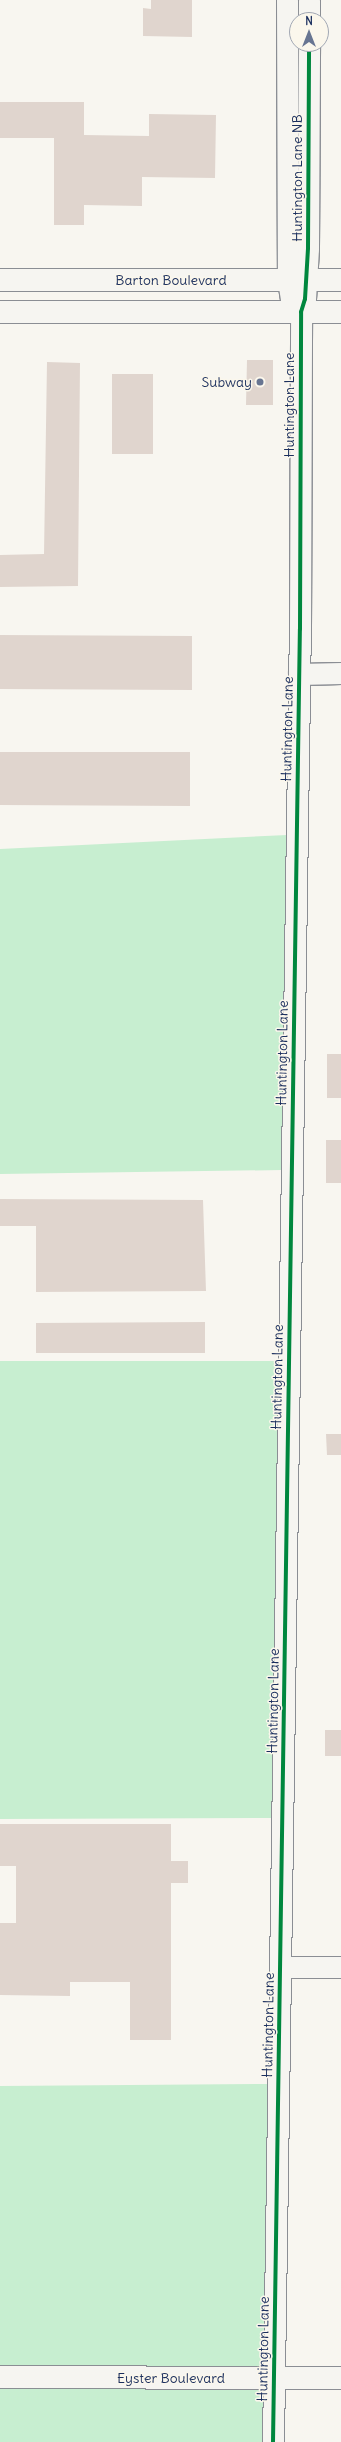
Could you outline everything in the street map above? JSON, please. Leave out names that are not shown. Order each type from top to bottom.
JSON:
[{"type":"main road","name":"Barton Boulevard","points":[[0,280],[341,280]]},
{"type":"main road","points":[[24,280],[25,312]]},
{"type":"main road","points":[[0,312],[341,312]]},
{"type":"main road","name":"Eyster Boulevard","points":[[0,2377],[341,2378]]},
{"type":"street","points":[[287,0],[287,131],[297,280]]},
{"type":"street","points":[[309,0],[309,12]]},
{"type":"street","name":"Huntington Lane NB","points":[[300,312],[297,280],[308,131],[309,52]]},
{"type":"street","points":[[287,131],[308,131]]},
{"type":"street","name":"Huntington Lane","points":[[273,2442],[299,674],[300,312]]},
{"type":"street","points":[[299,674],[341,673]]},
{"type":"street","points":[[280,1967],[341,1967]]},
{"type":"green space","points":[[287,835],[282,1170],[0,1174],[0,849]]},
{"type":"green space","points":[[0,1361],[279,1361],[272,1818],[0,1819]]},
{"type":"green space","points":[[269,2084],[264,2367],[0,2366],[0,2086]]},
{"type":"green space","points":[[0,2388],[264,2389],[264,2442],[0,2442]]},
{"type":"building","points":[[151,0],[192,0],[192,37],[143,36],[143,8],[151,9]]},
{"type":"building","points":[[0,102],[84,102],[84,135],[149,136],[149,114],[216,115],[215,178],[142,177],[142,206],[84,205],[84,225],[54,225],[54,138],[0,138]]},
{"type":"building","name":"Subway","points":[[247,360],[273,360],[273,405],[246,405]]},
{"type":"building","points":[[47,362],[80,363],[78,586],[0,587],[0,555],[44,554]]},
{"type":"building","points":[[112,374],[153,374],[153,454],[112,454]]},
{"type":"building","points":[[0,635],[192,636],[192,690],[0,689]]},
{"type":"building","points":[[0,752],[190,752],[190,806],[0,805]]},
{"type":"building","points":[[327,1054],[341,1054],[341,1098],[327,1098]]},
{"type":"building","points":[[326,1140],[341,1140],[341,1183],[326,1183]]},
{"type":"building","points":[[0,1199],[203,1200],[206,1291],[36,1292],[36,1226],[0,1226]]},
{"type":"building","points":[[205,1322],[205,1353],[36,1353],[36,1323]]},
{"type":"building","points":[[326,1434],[341,1434],[341,1455],[327,1455]]},
{"type":"building","points":[[325,1730],[341,1730],[341,1756],[325,1756]]},
{"type":"building","points":[[0,1824],[171,1824],[171,1861],[188,1861],[188,1883],[171,1883],[171,2040],[130,2040],[130,1982],[70,1982],[70,1996],[0,1995],[0,1923],[16,1923],[16,1866],[0,1866]]},
{"type":"cycle path","points":[[273,2442],[300,629],[301,312],[305,299],[308,248],[309,52]]},
{"type":"place","name":"Subway","points":[[260,382]]}]
